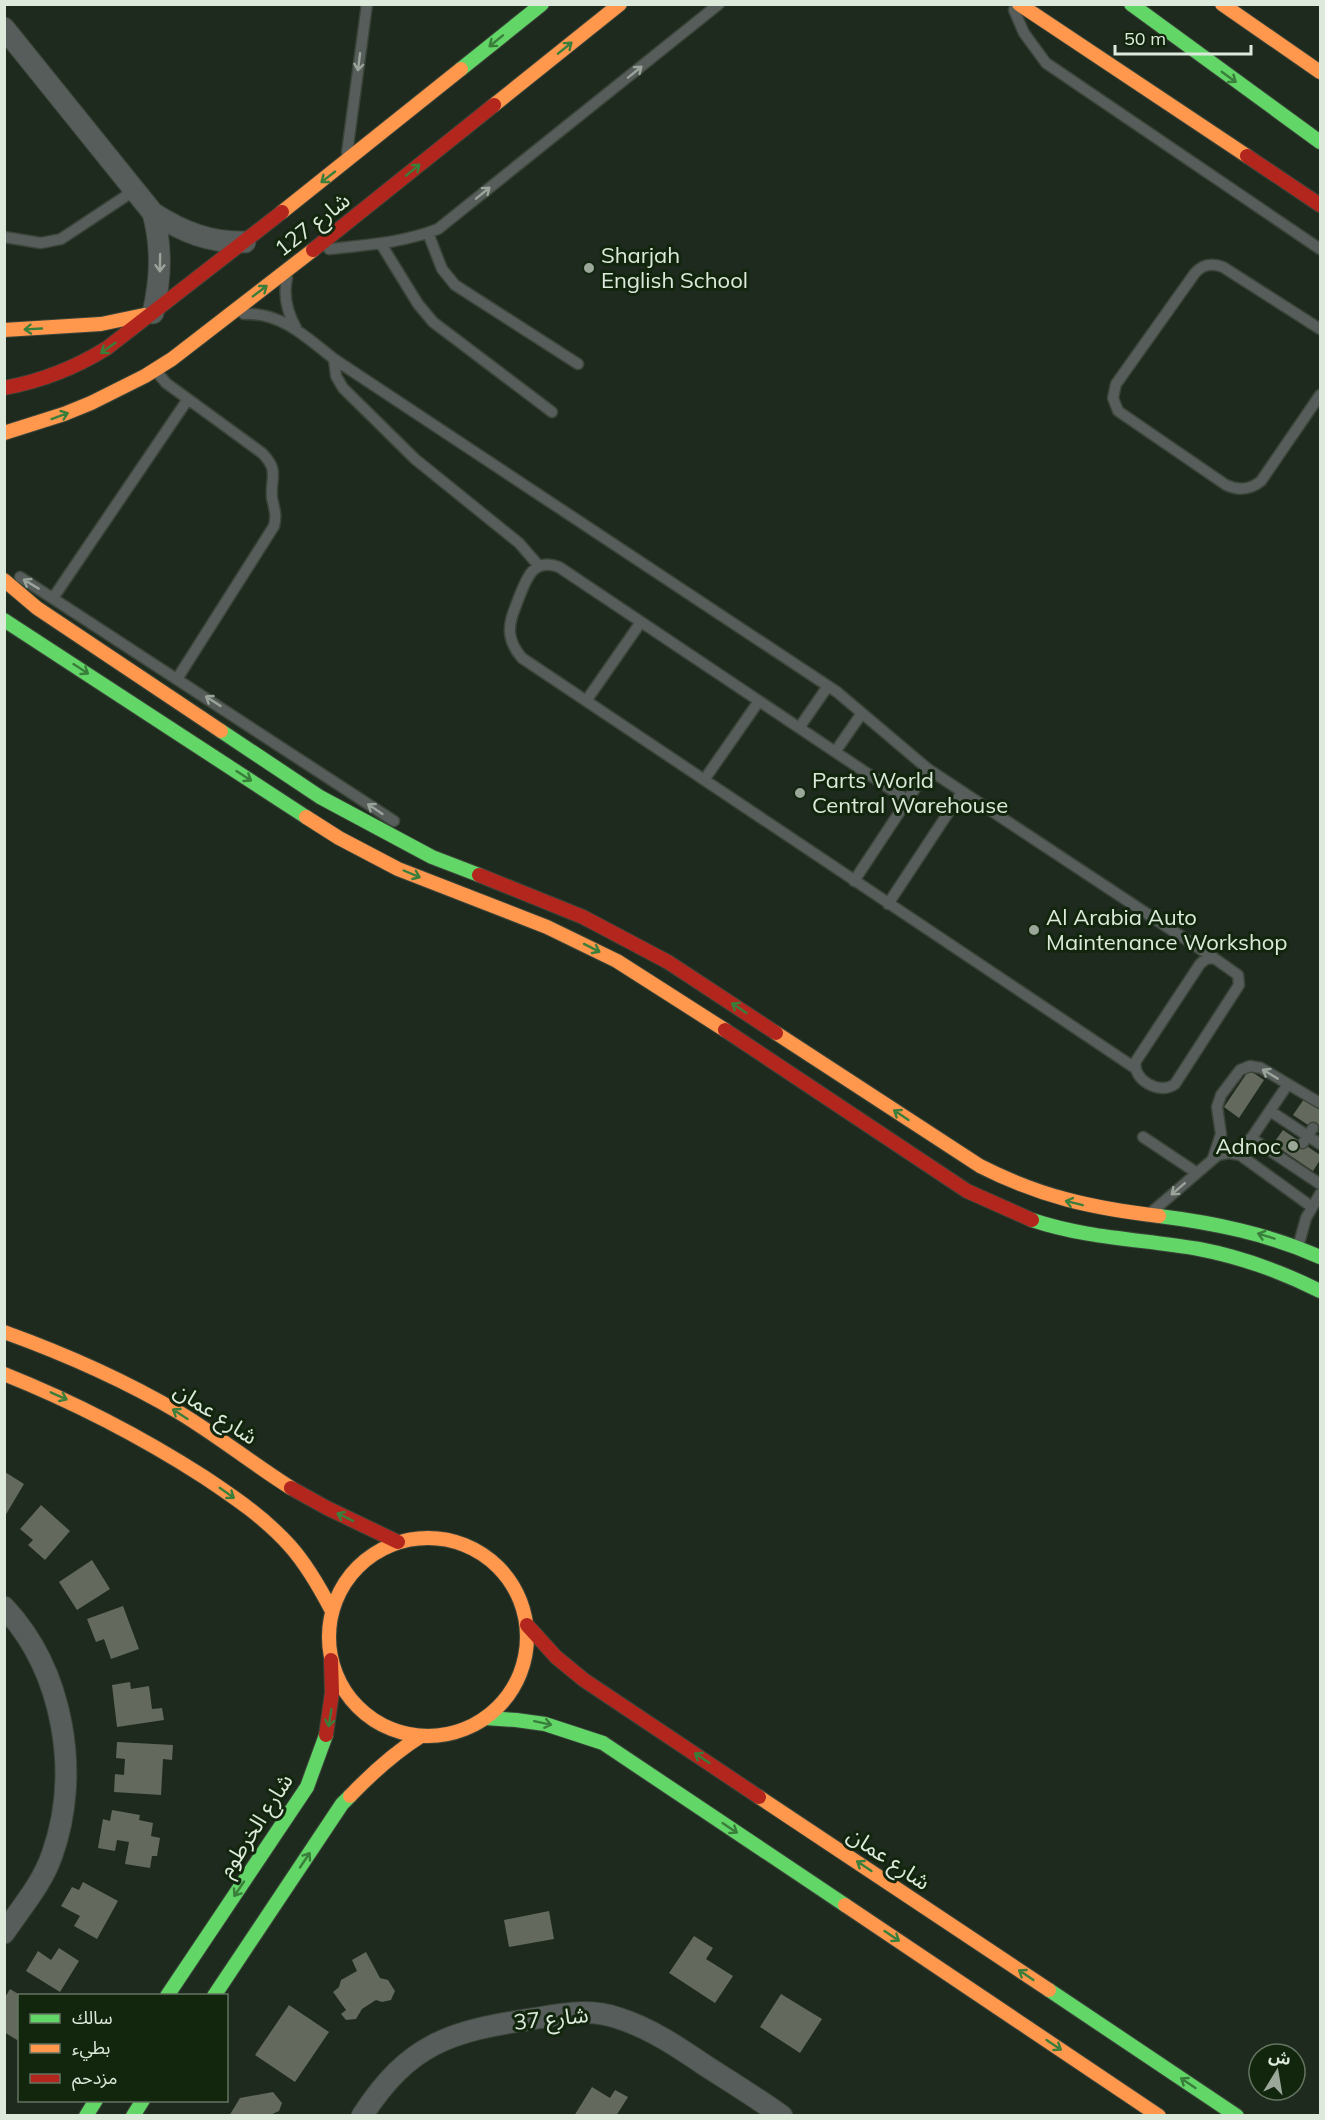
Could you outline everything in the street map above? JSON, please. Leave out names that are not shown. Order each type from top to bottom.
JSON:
[{"type":"main road","name":"شارع 127","points":[[4,387],[32,383],[64,373],[93,358],[122,338],[345,163],[542,4]]},
{"type":"main road","name":"شارع 127","points":[[4,434],[92,403],[172,359],[314,250],[620,4]]},
{"type":"main road","points":[[1019,4],[1320,205]]},
{"type":"main road","points":[[1131,4],[1320,142]]},
{"type":"main road","points":[[1222,4],[1320,72]]},
{"type":"main road","points":[[4,330],[101,324],[130,320],[153,312]]},
{"type":"main road","points":[[4,580],[37,608],[286,776],[394,839],[457,867],[583,917],[668,962],[980,1166],[1007,1180],[1058,1198],[1105,1209],[1243,1230],[1298,1247],[1320,1257]]},
{"type":"main road","points":[[4,611],[32,637]]},
{"type":"main road","points":[[4,620],[339,838],[368,854],[435,884],[547,927],[651,981],[967,1191],[991,1204],[1072,1232],[1186,1247],[1240,1259],[1297,1280],[1320,1292]]},
{"type":"main road","name":"شارع عمان","points":[[4,1332],[81,1362],[165,1404],[303,1495],[327,1509],[398,1542]]},
{"type":"main road","points":[[4,1374],[58,1395],[117,1424],[191,1468],[250,1509],[271,1527],[306,1566],[332,1611]]},
{"type":"main road","points":[[422,1538],[447,1539],[471,1547],[492,1561],[509,1579],[521,1601],[527,1625],[528,1647],[519,1677],[501,1704],[485,1718],[465,1729],[443,1735],[421,1736],[397,1731],[355,1704],[341,1683],[331,1660],[329,1636],[332,1611],[341,1588],[356,1568],[375,1552],[398,1542],[422,1538]]},
{"type":"main road","name":"شارع عمان","points":[[527,1625],[556,1657],[584,1680],[1237,2115]]},
{"type":"main road","name":"شارع الخرطوم","points":[[168,1994],[307,1787],[317,1767],[329,1724],[333,1678],[331,1660]]},
{"type":"main road","points":[[485,1718],[512,1718],[538,1722],[560,1727],[603,1743],[1159,2115]]},
{"type":"main road","points":[[215,1994],[342,1804],[377,1768],[421,1736]]},
{"type":"main road","points":[[86,2115],[95,2102]]},
{"type":"main road","points":[[133,2115],[142,2102]]},
{"type":"street","points":[[4,28],[153,213],[197,236],[229,242],[245,242]]},
{"type":"street","points":[[153,213],[160,252],[159,283],[153,312]]},
{"type":"street","points":[[4,1606],[24,1631],[53,1690],[64,1742],[65,1790],[58,1834],[51,1857],[36,1887],[4,1933]]},
{"type":"street","name":"شارع 37","points":[[362,2115],[388,2080],[404,2064],[437,2043],[487,2026],[578,2011],[615,2017],[654,2033],[780,2115]]},
{"type":"lane","points":[[345,163],[367,4]]},
{"type":"lane","points":[[314,250],[381,244],[419,237],[438,230],[719,4]]},
{"type":"lane","points":[[1012,4],[1024,33],[1046,63],[1320,249]]},
{"type":"lane","points":[[4,237],[41,243],[61,239],[135,190]]},
{"type":"lane","points":[[428,233],[446,275],[455,285],[578,364]]},
{"type":"lane","points":[[381,244],[411,294],[433,322],[552,412]]},
{"type":"lane","points":[[1320,329],[1223,267],[1211,264],[1195,273],[1116,384],[1113,398],[1118,411],[1226,485],[1240,490],[1248,489],[1261,481],[1320,395]]},
{"type":"lane","points":[[289,269],[285,294],[290,318],[296,329]]},
{"type":"lane","points":[[228,315],[259,314],[278,319],[296,329],[334,359],[828,686],[928,769],[1238,975],[1239,985],[1174,1084],[1166,1089],[1157,1089],[1140,1077],[1135,1068],[522,658],[512,642],[510,623],[529,574],[539,566],[546,564],[559,567],[907,801]]},
{"type":"lane","points":[[334,359],[336,376],[343,388],[416,459],[519,543],[539,566]]},
{"type":"lane","points":[[155,370],[165,383],[267,458],[273,472],[272,497],[276,512],[271,531],[177,679]]},
{"type":"lane","points":[[53,598],[188,399]]},
{"type":"lane","points":[[4,568],[408,831],[457,867]]},
{"type":"lane","points":[[586,701],[641,622]]},
{"type":"lane","points":[[799,728],[828,686]]},
{"type":"lane","points":[[704,780],[759,701]]},
{"type":"lane","points":[[835,752],[862,713]]},
{"type":"lane","points":[[854,881],[928,769]]},
{"type":"lane","points":[[888,904],[962,792]]},
{"type":"lane","points":[[1135,1068],[1136,1060],[1200,964],[1206,959],[1214,958]]},
{"type":"lane","points":[[1213,1159],[1221,1134],[1217,1113],[1218,1101],[1236,1074],[1245,1068],[1256,1066],[1320,1103]]},
{"type":"lane","points":[[1240,1155],[1288,1084]]},
{"type":"lane","points":[[1270,1111],[1320,1144]]},
{"type":"lane","points":[[1143,1137],[1197,1173]]},
{"type":"lane","points":[[1251,1138],[1292,1161],[1320,1184]]},
{"type":"lane","points":[[1149,1215],[1213,1159],[1229,1153],[1240,1155],[1312,1207]]},
{"type":"lane","points":[[1298,1247],[1304,1225],[1320,1194]]},
{"type":"building","points":[[1249,1070],[1264,1080],[1239,1118],[1224,1107]]},
{"type":"building","points":[[1304,1099],[1320,1110],[1320,1133],[1293,1115]]},
{"type":"building","points":[[1283,1130],[1320,1155],[1320,1160],[1313,1171],[1273,1144]]},
{"type":"building","points":[[5,1472],[24,1484],[5,1516]]},
{"type":"building","points":[[41,1505],[70,1531],[45,1560],[28,1545],[33,1540],[20,1529]]},
{"type":"building","points":[[92,1560],[110,1589],[77,1610],[59,1582]]},
{"type":"building","points":[[123,1606],[139,1649],[111,1659],[104,1639],[96,1642],[87,1619]]},
{"type":"building","points":[[130,1682],[131,1689],[149,1686],[152,1709],[162,1708],[164,1720],[117,1727],[112,1685]]},
{"type":"building","points":[[117,1742],[173,1745],[172,1760],[163,1759],[161,1795],[114,1792],[115,1774],[124,1775],[125,1759],[116,1758]]},
{"type":"building","points":[[112,1810],[140,1815],[139,1820],[153,1823],[151,1836],[160,1838],[157,1856],[152,1856],[150,1868],[125,1864],[129,1842],[117,1840],[115,1851],[98,1848],[103,1819],[110,1821]]},
{"type":"building","points":[[83,1882],[118,1901],[97,1939],[74,1926],[80,1916],[61,1906],[72,1887],[79,1890]]},
{"type":"building","points":[[549,1911],[554,1939],[509,1947],[504,1920]]},
{"type":"building","points":[[694,1936],[713,1948],[706,1959],[733,1976],[715,2003],[669,1973]]},
{"type":"building","points":[[59,1948],[79,1961],[60,1992],[26,1971],[38,1951],[51,1960]]},
{"type":"building","points":[[366,1952],[380,1978],[388,1980],[395,1991],[391,2000],[382,2002],[376,2000],[362,2009],[356,2019],[346,2020],[341,2014],[346,2010],[333,1992],[339,1987],[341,1980],[357,1971],[352,1960]]},
{"type":"building","points":[[10,1989],[18,1994],[17,2040],[4,2032],[4,1999]]},
{"type":"building","points":[[781,1994],[822,2019],[800,2053],[760,2027]]},
{"type":"building","points":[[289,2005],[329,2032],[295,2082],[255,2055]]},
{"type":"building","points":[[592,2087],[610,2098],[615,2090],[628,2097],[616,2116],[574,2116]]},
{"type":"building","points":[[273,2092],[282,2103],[279,2111],[268,2116],[229,2116],[240,2098]]},
{"type":"traffic: fast","points":[[461,69],[542,4]]},
{"type":"traffic: fast","points":[[1131,4],[1320,142]]},
{"type":"traffic: fast","points":[[4,620],[306,817]]},
{"type":"traffic: fast","points":[[221,731],[320,797],[432,857],[479,875]]},
{"type":"traffic: fast","points":[[1159,1216],[1241,1230],[1320,1257]]},
{"type":"traffic: fast","points":[[1032,1220],[1095,1235],[1215,1252],[1261,1266],[1320,1291]]},
{"type":"traffic: fast","points":[[485,1718],[545,1724],[603,1743],[845,1905]]},
{"type":"traffic: fast","points":[[168,1994],[307,1787],[326,1735]]},
{"type":"traffic: fast","points":[[215,1994],[342,1804],[350,1796]]},
{"type":"traffic: fast","points":[[1049,1990],[1237,2116]]},
{"type":"traffic: fast","points":[[86,2116],[95,2102]]},
{"type":"traffic: fast","points":[[133,2116],[142,2102]]},
{"type":"traffic: slow","points":[[494,105],[620,4]]},
{"type":"traffic: slow","points":[[1019,4],[1247,156]]},
{"type":"traffic: slow","points":[[1222,4],[1320,72]]},
{"type":"traffic: slow","points":[[282,212],[461,69]]},
{"type":"traffic: slow","points":[[4,433],[64,414],[145,376],[172,359],[313,250]]},
{"type":"traffic: slow","points":[[4,330],[101,324],[144,315]]},
{"type":"traffic: slow","points":[[4,580],[37,608],[221,731]]},
{"type":"traffic: slow","points":[[306,817],[339,838],[398,869],[547,927],[617,961],[725,1030]]},
{"type":"traffic: slow","points":[[776,1033],[980,1166],[1002,1177],[1067,1200],[1159,1216]]},
{"type":"traffic: slow","points":[[4,1332],[94,1368],[159,1401],[291,1488]]},
{"type":"traffic: slow","points":[[4,1374],[56,1396],[131,1434],[180,1462],[238,1500],[260,1517],[290,1546],[313,1577],[332,1611]]},
{"type":"traffic: slow","points":[[428,1538],[457,1542],[475,1550],[491,1560],[505,1574],[523,1608],[527,1637],[523,1666],[515,1684],[505,1700],[491,1714],[457,1732],[428,1736],[399,1732],[381,1724],[365,1714],[351,1700],[333,1666],[329,1637],[333,1608],[341,1590],[351,1574],[365,1560],[399,1542],[428,1538]]},
{"type":"traffic: slow","points":[[350,1796],[384,1764],[421,1736]]},
{"type":"traffic: slow","points":[[759,1797],[1049,1990]]},
{"type":"traffic: slow","points":[[845,1905],[1159,2116]]},
{"type":"traffic: jam","points":[[313,250],[494,105]]},
{"type":"traffic: jam","points":[[1247,156],[1320,205]]},
{"type":"traffic: jam","points":[[4,388],[58,373],[107,348],[282,212]]},
{"type":"traffic: jam","points":[[479,875],[583,917],[668,962],[776,1033]]},
{"type":"traffic: jam","points":[[725,1030],[967,1191],[1032,1220]]},
{"type":"traffic: jam","points":[[291,1488],[398,1542]]},
{"type":"traffic: jam","points":[[527,1625],[556,1657],[584,1680],[759,1797]]},
{"type":"traffic: jam","points":[[326,1735],[332,1693],[331,1660]]},
{"type":"place","name":"Sharjah English School","points":[[589,268]]},
{"type":"place","name":"Parts World Central Warehouse","points":[[800,793]]},
{"type":"place","name":"Al Arabia Auto Maintenance Workshop","points":[[1034,930]]},
{"type":"place","name":"Adnoc","points":[[1293,1146]]}]
